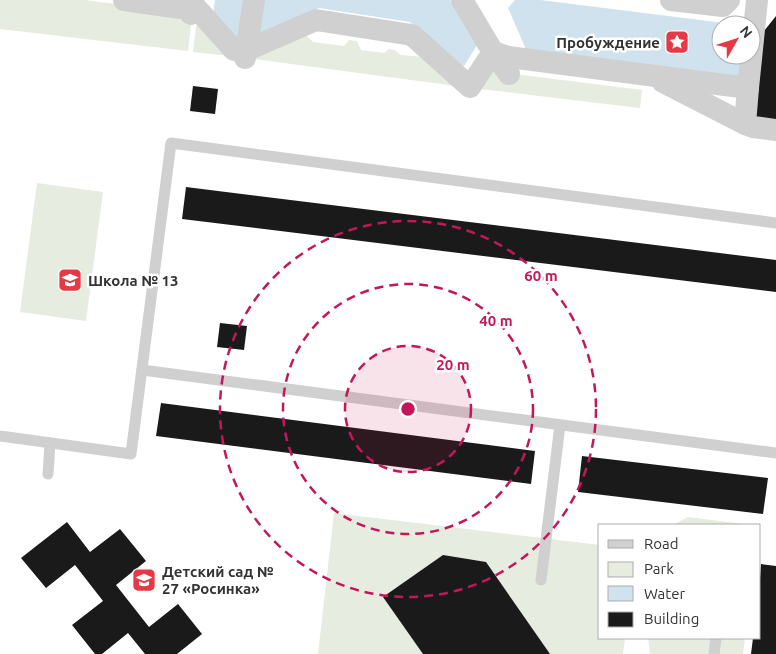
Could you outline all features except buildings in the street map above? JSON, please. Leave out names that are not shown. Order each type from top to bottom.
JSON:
[{"type":"street","points":[[124,0],[196,9],[239,54]]},
{"type":"street","points":[[462,0],[493,52],[509,74]]},
{"type":"street","points":[[671,0],[722,6],[729,0]]},
{"type":"street","points":[[745,124],[757,0]]},
{"type":"street","points":[[239,54],[249,9]]},
{"type":"street","points":[[239,54],[316,20],[412,34],[470,87],[493,52]]},
{"type":"street","points":[[493,52],[564,72],[649,75],[748,88]]},
{"type":"street","points":[[649,75],[745,124],[776,130]]},
{"type":"lane","points":[[0,436],[131,454],[171,143],[776,222]]},
{"type":"lane","points":[[142,370],[776,453]]},
{"type":"lane","points":[[542,580],[560,424]]},
{"type":"lane","points":[[48,474],[50,443]]},
{"type":"lane","points":[[714,654],[716,639]]},
{"type":"green space","points":[[0,0],[85,0],[182,13],[191,25],[188,51],[0,29]]},
{"type":"green space","points":[[201,22],[229,56],[193,52],[196,26]]},
{"type":"green space","points":[[304,33],[313,42],[344,46],[349,40],[357,41],[361,50],[384,53],[389,49],[395,50],[401,55],[423,57],[456,86],[247,58]]},
{"type":"green space","points":[[497,63],[505,73],[642,90],[640,108],[480,89]]},
{"type":"green space","points":[[37,183],[103,192],[86,321],[20,312]]},
{"type":"green space","points":[[334,513],[598,545],[598,639],[625,639],[623,654],[318,654]]},
{"type":"green space","points":[[688,517],[743,524],[675,524]]},
{"type":"green space","points":[[648,639],[745,639],[743,654],[650,654]]},
{"type":"water","points":[[215,0],[244,0],[239,41],[213,14]]},
{"type":"water","points":[[264,0],[450,0],[481,39],[464,66],[442,54],[410,22],[319,8],[256,42]]},
{"type":"water","points":[[515,0],[540,0],[711,21],[711,65],[741,65],[739,80],[528,54],[508,8]]},
{"type":"place","name":"Пробуждение","points":[[677,42]]},
{"type":"place","name":"Школа № 13","points":[[70,280]]},
{"type":"place","name":"Детский сад № 27 «Росинка»","points":[[144,580]]}]
